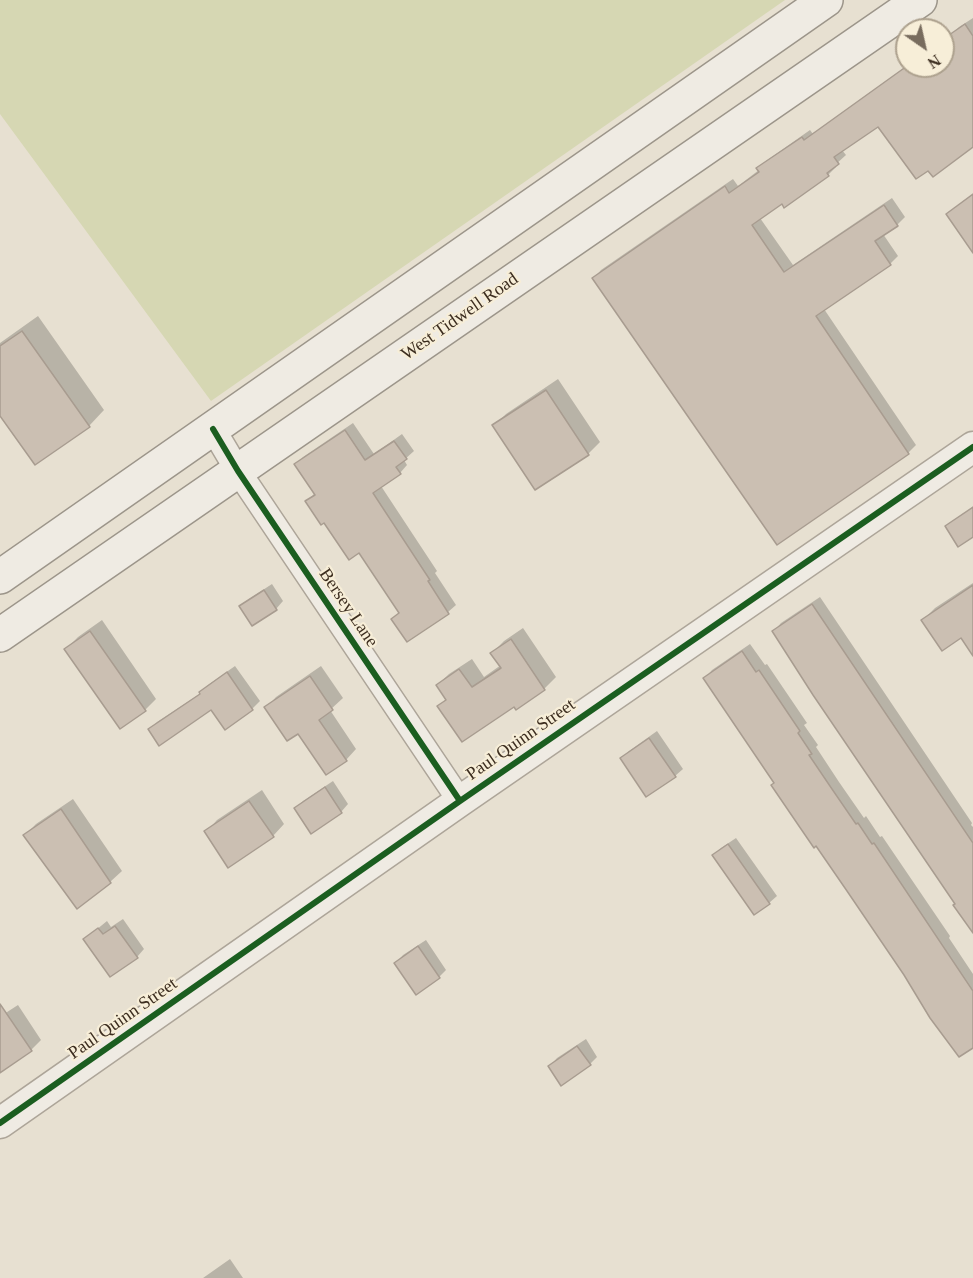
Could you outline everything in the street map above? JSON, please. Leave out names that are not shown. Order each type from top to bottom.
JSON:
[{"type":"main road","points":[[0,577],[826,0]]},
{"type":"main road","name":"West Tidwell Road","points":[[0,635],[920,0]]},
{"type":"main road","points":[[486,237],[507,284]]},
{"type":"street","name":"Bersey Lane","points":[[213,429],[238,471],[460,801]]},
{"type":"street","name":"Paul Quinn Street","points":[[0,1123],[460,801],[973,447]]},
{"type":"green space","points":[[0,0],[785,0],[211,401],[0,114]]},
{"type":"building","points":[[965,24],[973,36],[973,147],[933,177],[928,171],[916,179],[878,127],[834,157],[839,164],[827,173],[829,176],[784,208],[782,204],[752,225],[784,272],[884,205],[898,226],[875,241],[891,265],[816,316],[909,454],[777,545],[592,278],[725,186],[729,193],[759,172],[756,168],[802,137],[804,140],[895,75],[895,78],[955,78],[955,31]]},
{"type":"building","points":[[973,194],[973,253],[946,214]]},
{"type":"building","points":[[22,331],[90,427],[35,465],[0,416],[0,346]]},
{"type":"building","points":[[546,390],[589,455],[535,490],[492,425]]},
{"type":"building","points":[[345,430],[365,460],[394,441],[407,459],[396,467],[401,474],[373,493],[430,580],[428,581],[449,614],[407,642],[391,619],[399,613],[359,553],[349,560],[324,523],[321,525],[305,501],[315,495],[294,464]]},
{"type":"building","points":[[973,507],[973,537],[958,547],[945,526]]},
{"type":"building","points":[[973,585],[973,656],[961,638],[942,651],[921,620]]},
{"type":"building","points":[[264,590],[277,610],[252,626],[239,606]]},
{"type":"building","points":[[812,604],[973,843],[973,933],[772,631]]},
{"type":"building","points":[[90,631],[146,711],[120,729],[64,649]]},
{"type":"building","points":[[511,639],[545,690],[516,710],[514,707],[462,742],[437,706],[446,700],[436,685],[459,669],[472,687],[501,668],[490,653]]},
{"type":"building","points":[[742,651],[756,672],[759,670],[800,731],[798,733],[812,754],[809,755],[856,824],[858,823],[872,844],[874,843],[973,991],[973,1048],[959,1057],[930,1018],[904,975],[816,846],[814,848],[771,785],[774,783],[703,678]]},
{"type":"building","points":[[227,672],[253,710],[225,730],[211,710],[159,746],[148,729],[200,694],[199,692]]},
{"type":"building","points":[[310,676],[333,710],[319,720],[347,761],[326,775],[298,734],[287,741],[264,707]]},
{"type":"building","points":[[649,738],[676,777],[646,797],[620,758]]},
{"type":"building","points":[[325,787],[342,813],[311,834],[294,808]]},
{"type":"building","points":[[249,801],[274,837],[228,868],[204,831]]},
{"type":"building","points":[[61,809],[111,883],[77,909],[23,835]]},
{"type":"building","points":[[728,844],[770,904],[754,915],[712,855]]},
{"type":"building","points":[[115,926],[138,958],[110,977],[83,939],[98,928],[103,934]]},
{"type":"building","points":[[418,946],[440,978],[416,995],[394,963]]},
{"type":"building","points":[[0,1004],[32,1051],[0,1073]]},
{"type":"building","points":[[577,1046],[591,1065],[561,1086],[548,1066]]},
{"type":"cycle path","points":[[213,429],[238,471],[460,801]]},
{"type":"cycle path","points":[[0,1123],[460,801],[973,447]]}]
